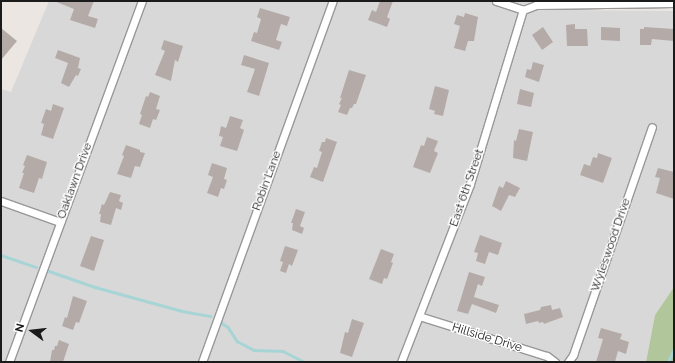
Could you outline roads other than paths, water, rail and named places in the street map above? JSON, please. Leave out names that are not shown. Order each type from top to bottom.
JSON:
[{"type":"street","name":"Oaklawn Drive","points":[[9,362],[142,1]]},
{"type":"street","name":"Robin Lane","points":[[202,362],[333,1]]},
{"type":"street","points":[[496,1],[523,10],[536,5],[674,3]]},
{"type":"street","name":"East 6th Street","points":[[401,362],[470,184],[523,10]]},
{"type":"street","name":"Wyleswood Drive","points":[[568,362],[572,355],[652,127]]},
{"type":"street","points":[[1,201],[60,222]]},
{"type":"street","name":"Hillside Drive","points":[[419,316],[547,356],[554,362]]},
{"type":"waterway","points":[[1,255],[36,267]]},
{"type":"waterway","points":[[49,271],[95,287],[182,311],[211,316]]},
{"type":"waterway","points":[[222,323],[228,327],[237,341],[254,350],[283,351],[305,362]]},
{"type":"waterway","points":[[668,362],[674,349]]}]
